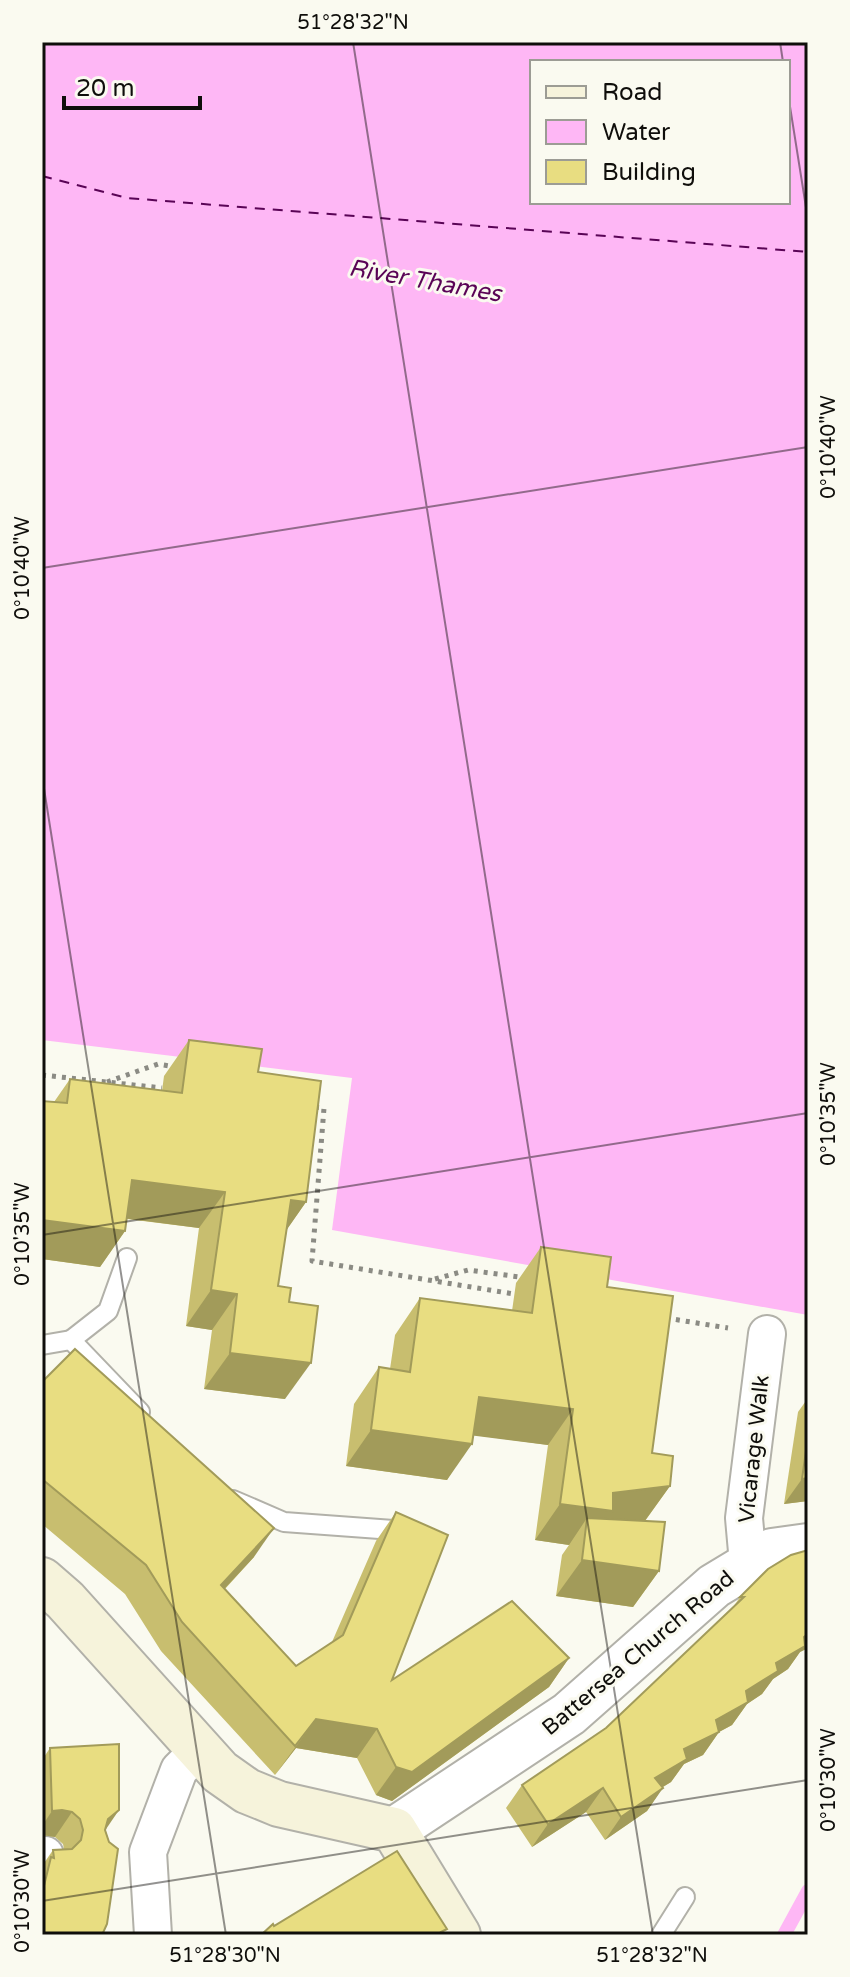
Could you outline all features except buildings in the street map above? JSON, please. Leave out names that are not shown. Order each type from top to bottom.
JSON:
[{"type":"main road","points":[[42,1580],[65,1600],[220,1772],[247,1791],[279,1804],[394,1830],[458,1935]]},
{"type":"street","name":"Vicarage Walk","points":[[748,1563],[744,1518],[767,1334]]},
{"type":"street","name":"Battersea Church Road","points":[[394,1830],[569,1714],[714,1586],[772,1551],[808,1546]]},
{"type":"street","points":[[153,1935],[148,1852],[179,1770],[199,1750]]},
{"type":"street","points":[[109,1854],[148,1852]]},
{"type":"lane","points":[[42,1345],[71,1340],[108,1311],[127,1258]]},
{"type":"lane","points":[[71,1340],[155,1430]]},
{"type":"lane","points":[[219,1490],[241,1505],[284,1522],[428,1533]]},
{"type":"lane","points":[[661,1935],[685,1897]]},
{"type":"path","points":[[107,1082],[158,1064],[187,1068]]},
{"type":"path","points":[[42,1075],[162,1088]]},
{"type":"path","points":[[308,1106],[324,1108],[312,1261],[514,1294]]},
{"type":"path","points":[[430,1280],[468,1270],[530,1279]]},
{"type":"path","points":[[658,1317],[767,1334]]},
{"type":"water","name":"River Thames","points":[[42,42],[808,42],[808,1315],[332,1230],[352,1078],[42,1040]]},
{"type":"waterway","points":[[784,1935],[808,1891]]},
{"type":"ferry route","points":[[42,176],[127,198],[808,252]]}]
